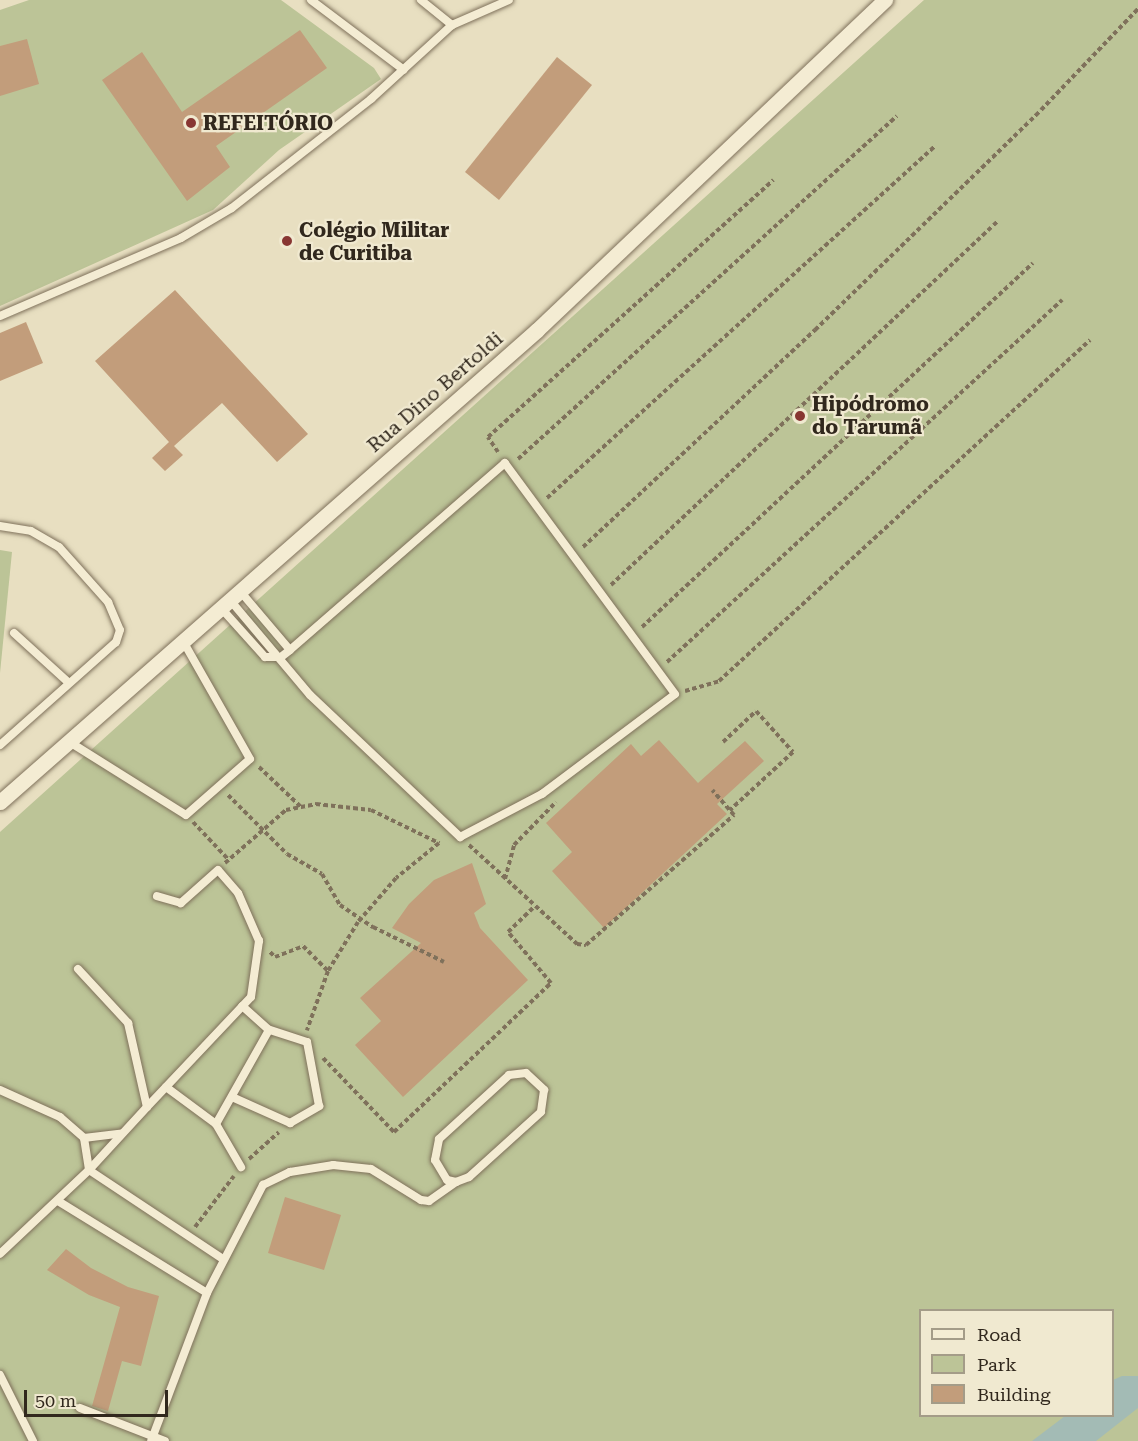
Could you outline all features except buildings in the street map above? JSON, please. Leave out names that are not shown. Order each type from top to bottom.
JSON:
[{"type":"street","name":"Rua Dino Bertoldi","points":[[1,800],[537,330],[885,0]]},
{"type":"lane","points":[[311,0],[404,70]]},
{"type":"lane","points":[[421,0],[453,25]]},
{"type":"lane","points":[[0,316],[181,237],[232,208],[404,70],[453,25],[509,0]]},
{"type":"lane","points":[[230,600],[266,657],[281,657],[507,465],[675,694],[542,794],[460,837],[310,695],[281,657],[230,600]]},
{"type":"lane","points":[[0,526],[31,531],[59,547],[117,616],[120,630],[116,642],[0,745]]},
{"type":"lane","points":[[230,600],[290,650]]},
{"type":"lane","points":[[14,633],[69,683]]},
{"type":"lane","points":[[68,741],[186,815],[250,759],[183,641]]},
{"type":"lane","points":[[0,1254],[90,1170],[251,997],[259,941],[238,893],[218,870],[180,903],[158,896]]},
{"type":"lane","points":[[78,969],[128,1023],[147,1107]]},
{"type":"lane","points":[[232,1096],[290,1123],[319,1106],[307,1042],[269,1030],[242,1006]]},
{"type":"lane","points":[[216,1124],[269,1030]]},
{"type":"lane","points":[[152,1439],[207,1293],[223,1258],[263,1185],[290,1172],[333,1165],[371,1169],[421,1200],[429,1201],[486,1164],[542,1112],[545,1101],[537,1080],[526,1072],[509,1075],[439,1138],[435,1160],[439,1172],[456,1182]]},
{"type":"lane","points":[[166,1087],[216,1124],[241,1167]]},
{"type":"lane","points":[[0,1090],[60,1117],[84,1138],[90,1170],[223,1258]]},
{"type":"lane","points":[[84,1138],[122,1133]]},
{"type":"lane","points":[[58,1201],[207,1293]]},
{"type":"lane","points":[[0,1375],[33,1441]]},
{"type":"lane","points":[[80,1408],[152,1439],[165,1441]]},
{"type":"path","points":[[573,556],[823,323],[1041,110],[1138,9]]},
{"type":"path","points":[[773,180],[488,437],[507,465],[897,116]]},
{"type":"path","points":[[537,507],[935,146]]},
{"type":"path","points":[[601,594],[998,221]]},
{"type":"path","points":[[632,636],[1033,263]]},
{"type":"path","points":[[658,670],[1062,300]]},
{"type":"path","points":[[675,694],[719,681],[1090,340]]},
{"type":"path","points":[[723,742],[756,711],[793,752],[730,810]]},
{"type":"path","points":[[250,759],[301,807]]},
{"type":"path","points":[[220,785],[263,832],[287,854],[322,874],[340,905],[373,927],[444,962]]},
{"type":"path","points":[[460,837],[577,944],[586,945],[734,815],[712,790]]},
{"type":"path","points":[[505,879],[514,845],[556,802]]},
{"type":"path","points":[[218,870],[286,810],[316,804],[372,810],[439,843],[381,895],[358,922],[328,971],[307,1024],[307,1042],[394,1132],[551,983],[508,933],[534,907]]},
{"type":"path","points":[[186,815],[228,859]]},
{"type":"path","points":[[259,941],[276,957],[303,946],[328,971]]},
{"type":"green space","points":[[29,0],[281,0],[374,68],[381,79],[279,150],[213,210],[0,306],[0,10]]},
{"type":"green space","name":"Hipódromo do Tarumã","points":[[924,0],[1138,0],[1138,1441],[0,1441],[0,832]]},
{"type":"green space","points":[[0,550],[12,552],[0,673]]},
{"type":"water","points":[[1122,1376],[1138,1376],[1138,1408],[1096,1441],[1032,1441],[1064,1417],[1114,1417],[1114,1380]]},
{"type":"place","name":"REFEITÓRIO","points":[[191,123]]},
{"type":"place","name":"Colégio Militar de Curitiba","points":[[287,241]]},
{"type":"place","name":"Hipódromo do Tarumã","points":[[800,416]]}]
